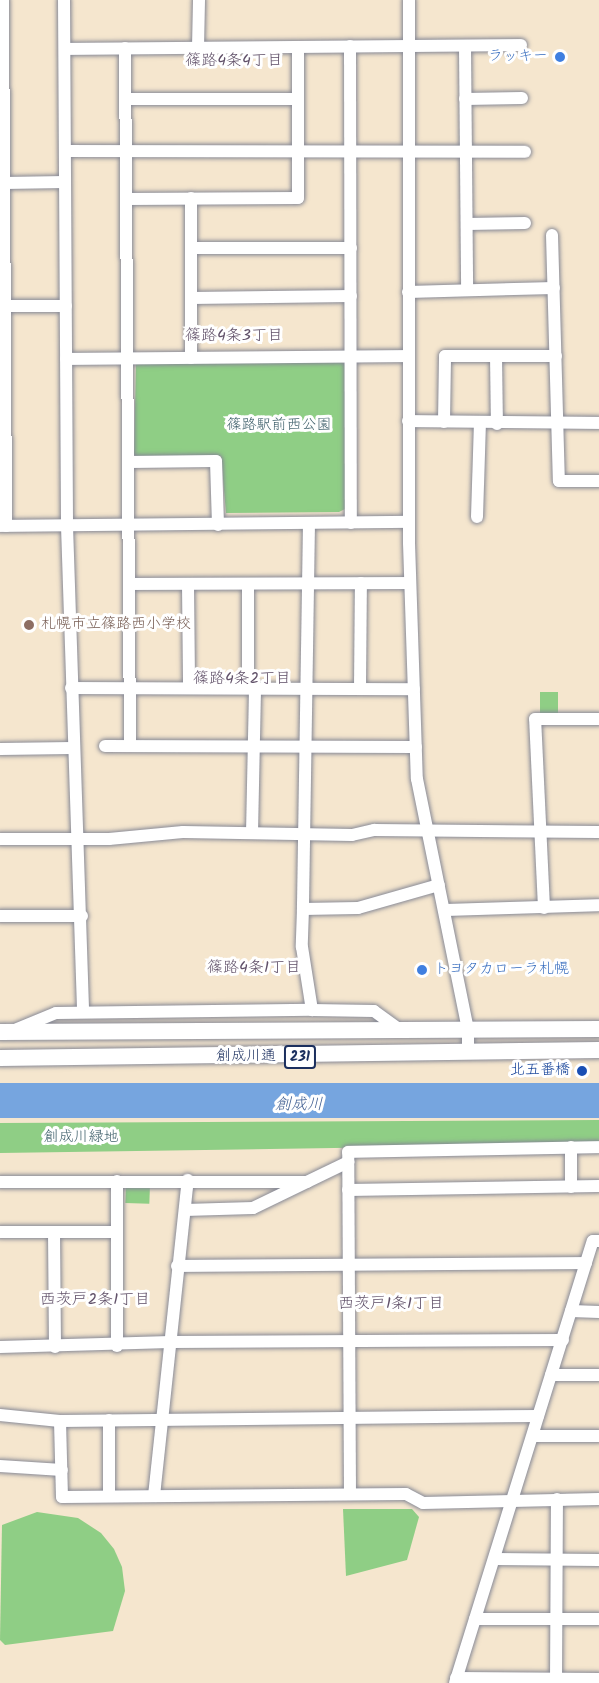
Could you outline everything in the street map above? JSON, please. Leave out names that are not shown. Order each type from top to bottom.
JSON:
[{"type":"highway","name":"創成川通","points":[[5,1031],[599,1029]]},
{"type":"highway","points":[[290,1030],[290,1057]]},
{"type":"highway","name":"創成川通","points":[[0,1058],[290,1057],[468,1050],[599,1050]]},
{"type":"street","points":[[3,0],[3,526],[409,522]]},
{"type":"street","points":[[64,0],[68,526],[72,748],[82,916],[82,1012]]},
{"type":"street","points":[[198,48],[199,0]]},
{"type":"street","points":[[409,0],[407,46],[409,522],[417,778],[468,1030],[468,1050]]},
{"type":"street","points":[[64,49],[521,45]]},
{"type":"street","points":[[350,46],[351,523]]},
{"type":"street","points":[[465,46],[467,290]]},
{"type":"street","points":[[126,199],[298,198],[298,47]]},
{"type":"street","points":[[125,48],[130,746]]},
{"type":"street","points":[[465,99],[522,98]]},
{"type":"street","points":[[126,99],[298,99]]},
{"type":"street","points":[[65,151],[351,151],[408,154],[525,152]]},
{"type":"street","points":[[4,183],[66,182]]},
{"type":"street","points":[[191,198],[191,358]]},
{"type":"street","points":[[467,224],[525,223]]},
{"type":"street","points":[[552,235],[559,481],[599,481]]},
{"type":"street","points":[[191,248],[351,248]]},
{"type":"street","points":[[408,292],[554,288]]},
{"type":"street","points":[[191,298],[351,296]]},
{"type":"street","points":[[2,306],[66,306]]},
{"type":"street","points":[[66,359],[408,356]]},
{"type":"street","points":[[444,422],[445,356],[556,356]]},
{"type":"street","points":[[496,356],[497,424]]},
{"type":"street","points":[[408,421],[497,424],[599,423]]},
{"type":"street","points":[[477,517],[480,423]]},
{"type":"street","points":[[129,462],[216,461],[218,525]]},
{"type":"street","points":[[309,523],[302,947],[312,1010]]},
{"type":"street","points":[[360,688],[361,583]]},
{"type":"street","points":[[130,584],[410,583]]},
{"type":"street","points":[[189,585],[189,687]]},
{"type":"street","points":[[248,585],[254,746],[252,833]]},
{"type":"street","points":[[71,688],[252,686],[414,689]]},
{"type":"street","points":[[544,908],[535,719],[599,718]]},
{"type":"street","points":[[105,746],[416,747]]},
{"type":"street","points":[[0,748],[72,748]]},
{"type":"street","points":[[0,839],[79,839],[183,832],[303,835],[428,831],[599,832]]},
{"type":"street","points":[[303,909],[358,908],[439,885]]},
{"type":"street","points":[[444,910],[599,905]]},
{"type":"street","points":[[0,916],[82,916]]},
{"type":"street","points":[[5,1031],[56,1013],[312,1010],[374,1011],[400,1030]]},
{"type":"street","points":[[571,1147],[571,1187]]},
{"type":"street","points":[[350,1493],[348,1152],[599,1147]]},
{"type":"street","points":[[185,1210],[253,1208],[348,1162]]},
{"type":"street","points":[[0,1182],[188,1180],[307,1182]]},
{"type":"street","points":[[154,1496],[188,1180]]},
{"type":"street","points":[[117,1181],[117,1346]]},
{"type":"street","points":[[348,1190],[599,1186]]},
{"type":"street","points":[[0,1232],[116,1232]]},
{"type":"street","points":[[54,1232],[56,1347]]},
{"type":"street","points":[[599,1241],[593,1241],[456,1681],[599,1679]]},
{"type":"street","points":[[177,1266],[586,1263]]},
{"type":"street","points":[[571,1311],[599,1312]]},
{"type":"street","points":[[0,1347],[117,1346],[170,1342],[563,1340]]},
{"type":"street","points":[[551,1375],[599,1375]]},
{"type":"street","points":[[0,1415],[60,1421],[538,1416]]},
{"type":"street","points":[[109,1420],[109,1496]]},
{"type":"street","points":[[60,1421],[62,1497],[350,1493],[406,1494],[423,1503],[513,1499],[599,1499]]},
{"type":"street","points":[[533,1436],[599,1436]]},
{"type":"street","points":[[0,1466],[62,1470]]},
{"type":"street","points":[[556,1681],[557,1499]]},
{"type":"street","points":[[495,1559],[599,1560]]},
{"type":"street","points":[[475,1619],[599,1619]]},
{"type":"green space","name":"篠路駅前西公園","points":[[341,361],[345,364],[345,509],[339,512],[226,513],[221,456],[137,458],[134,454],[136,363]]},
{"type":"green space","points":[[540,692],[558,692],[558,713],[540,713]]},
{"type":"green space","name":"創成川緑地","points":[[599,1120],[599,1144],[0,1153],[0,1123]]},
{"type":"green space","points":[[126,1184],[150,1185],[149,1204],[125,1203]]},
{"type":"green space","points":[[343,1509],[412,1509],[419,1517],[407,1560],[346,1576]]},
{"type":"green space","points":[[37,1512],[78,1518],[101,1533],[114,1549],[122,1567],[125,1591],[113,1631],[5,1645],[0,1640],[2,1525]]},
{"type":"water","name":"創成川","points":[[0,1083],[599,1083],[599,1118],[0,1118]]},
{"type":"place","name":"ラッキー","points":[[560,57]]},
{"type":"place","name":"札幌市立篠路西小学校","points":[[29,625]]},
{"type":"place","name":"トヨタカローラ札幌","points":[[422,970]]},
{"type":"place","name":"北五番橋","points":[[582,1071]]},
{"type":"district","name":"篠路4条4丁目","points":[[234,61]]},
{"type":"district","name":"篠路4条3丁目","points":[[234,336]]},
{"type":"district","name":"篠路4条2丁目","points":[[242,679]]},
{"type":"district","name":"篠路4条1丁目","points":[[254,968]]},
{"type":"district","name":"西茨戸2条1丁目","points":[[95,1300]]},
{"type":"district","name":"西茨戸1条1丁目","points":[[391,1304]]}]
